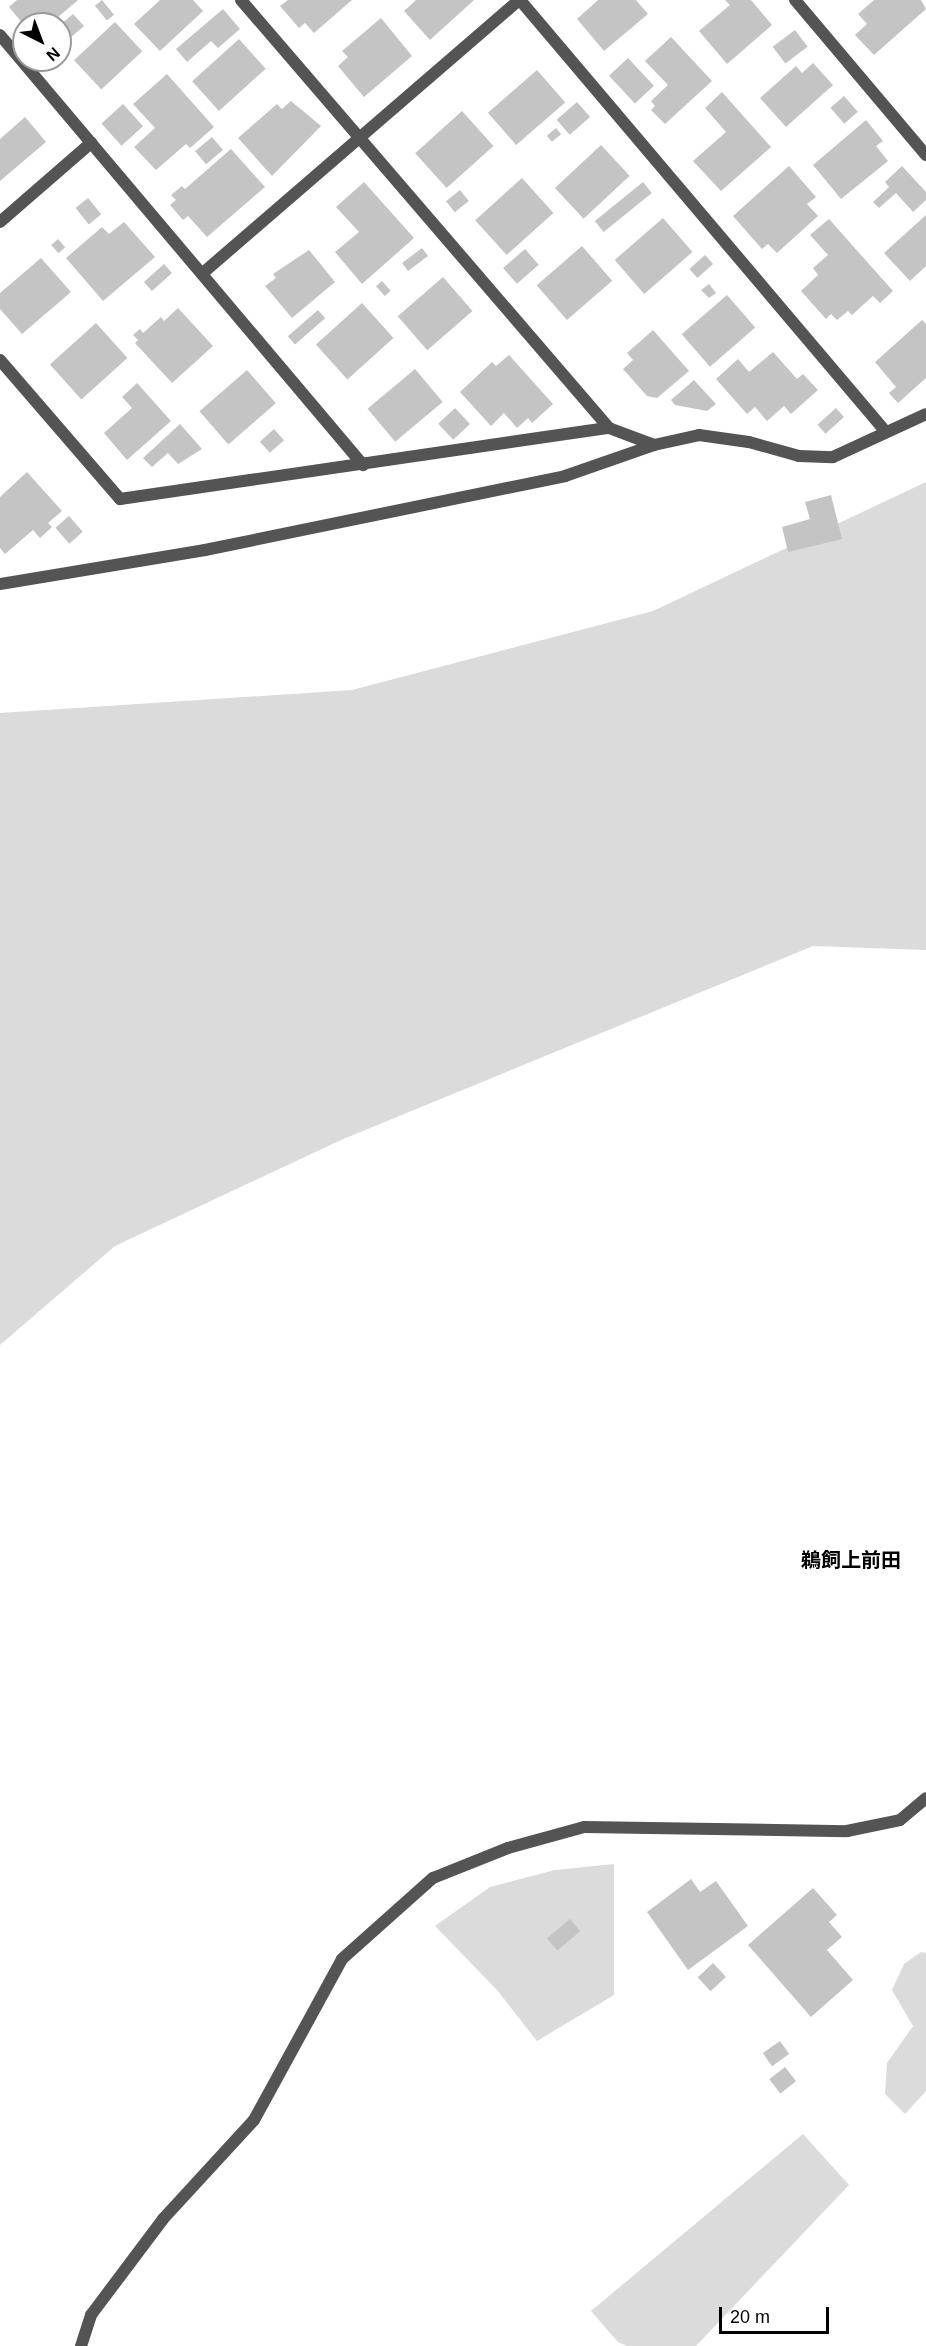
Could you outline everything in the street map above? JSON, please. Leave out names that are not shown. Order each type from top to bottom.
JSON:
[{"type":"street","points":[[241,0],[609,428],[654,445]]},
{"type":"street","points":[[204,272],[520,0],[886,432]]},
{"type":"street","points":[[795,0],[926,155]]},
{"type":"street","points":[[0,35],[204,272],[363,465]]},
{"type":"street","points":[[0,222],[91,143]]},
{"type":"street","points":[[0,360],[120,499],[609,428]]},
{"type":"street","points":[[0,584],[205,550],[565,476],[654,445],[699,435],[749,442],[800,456],[833,457],[926,414]]},
{"type":"street","points":[[81,2346],[91,2315],[163,2219],[254,2120],[342,1959],[434,1878],[508,1848],[584,1827],[847,1831],[900,1820],[926,1798]]},
{"type":"shaded area","points":[[926,482],[926,950],[813,946],[341,1140],[115,1246],[0,1345],[0,713],[352,690],[653,611]]},
{"type":"shaded area","points":[[614,1864],[614,1995],[537,2041],[497,1990],[435,1926],[490,1887],[555,1870]]},
{"type":"shaded area","points":[[921,1952],[926,1953],[926,2091],[905,2114],[885,2094],[887,2063],[913,2026],[892,1990],[904,1964]]},
{"type":"shaded area","points":[[803,2134],[849,2185],[696,2346],[627,2346],[618,2342],[591,2311]]},
{"type":"building","points":[[17,0],[78,0],[64,12],[13,12],[9,7]]},
{"type":"building","points":[[102,0],[114,15],[107,20],[95,6]]},
{"type":"building","points":[[160,0],[193,0],[203,11],[160,51],[134,24]]},
{"type":"building","points":[[288,0],[352,0],[314,33],[305,23],[299,28],[280,6]]},
{"type":"building","points":[[416,0],[474,0],[430,40],[404,11]]},
{"type":"building","points":[[598,0],[636,0],[648,14],[604,51],[577,19]]},
{"type":"building","points":[[725,0],[751,0],[772,25],[727,64],[699,31],[730,5]]},
{"type":"building","points":[[874,0],[921,0],[926,9],[874,55],[855,35],[867,24],[858,14]]},
{"type":"building","points":[[223,9],[240,29],[218,48],[211,41],[187,62],[176,49]]},
{"type":"building","points":[[72,15],[84,26],[72,36]]},
{"type":"building","points":[[381,18],[412,56],[364,97],[338,66],[348,57],[342,51]]},
{"type":"building","points":[[115,22],[142,51],[101,89],[74,60]]},
{"type":"building","points":[[795,30],[808,47],[785,64],[773,47]]},
{"type":"building","points":[[671,37],[712,81],[665,124],[651,110],[655,106],[651,101],[668,85],[645,61]]},
{"type":"building","points":[[239,39],[266,69],[219,111],[192,81]]},
{"type":"building","points":[[628,58],[654,86],[635,104],[609,76]]},
{"type":"building","points":[[813,63],[833,85],[786,127],[760,98],[796,66],[802,73]]},
{"type":"building","points":[[537,70],[565,102],[516,145],[488,113]]},
{"type":"building","points":[[167,74],[214,127],[190,148],[186,144],[156,170],[134,147],[155,128],[133,104]]},
{"type":"building","points":[[722,92],[771,147],[721,191],[693,161],[726,132],[705,108]]},
{"type":"building","points":[[844,96],[858,112],[844,124],[830,108]]},
{"type":"building","points":[[291,101],[321,126],[272,176],[238,138],[277,104],[282,109]]},
{"type":"building","points":[[577,102],[590,117],[570,135],[557,120]]},
{"type":"building","points":[[123,104],[143,126],[122,146],[101,123]]},
{"type":"building","points":[[462,111],[493,146],[447,188],[415,153]]},
{"type":"building","points":[[25,117],[46,142],[0,181],[0,139]]},
{"type":"building","points":[[866,120],[883,141],[876,146],[888,161],[841,199],[813,165]]},
{"type":"building","points":[[556,128],[561,134],[552,142],[547,136]]},
{"type":"building","points":[[212,137],[223,150],[206,164],[195,151]]},
{"type":"building","points":[[601,145],[630,176],[584,219],[555,188]]},
{"type":"building","points":[[231,149],[265,187],[207,237],[188,216],[183,220],[170,205],[176,200],[171,195],[182,186],[185,189]]},
{"type":"building","points":[[789,166],[816,197],[807,204],[818,216],[777,253],[768,244],[762,249],[733,216]]},
{"type":"building","points":[[902,166],[926,192],[926,200],[913,212],[896,193],[879,208],[873,202],[889,187],[885,182]]},
{"type":"building","points":[[522,178],[553,213],[507,255],[475,220]]},
{"type":"building","points":[[364,182],[414,238],[362,284],[335,252],[359,232],[336,207]]},
{"type":"building","points":[[643,182],[652,193],[604,232],[595,221]]},
{"type":"building","points":[[460,190],[469,201],[455,212],[446,201]]},
{"type":"building","points":[[88,198],[101,214],[89,224],[76,208]]},
{"type":"building","points":[[926,215],[926,266],[910,281],[884,253]]},
{"type":"building","points":[[663,218],[693,252],[644,294],[615,260]]},
{"type":"building","points":[[829,219],[893,291],[880,303],[873,296],[852,315],[848,311],[837,320],[831,314],[826,319],[801,291],[818,275],[813,268],[828,255],[810,235]]},
{"type":"building","points":[[124,222],[155,257],[103,301],[66,258],[102,227],[109,234]]},
{"type":"building","points":[[58,239],[65,247],[58,253],[51,245]]},
{"type":"building","points":[[582,246],[612,281],[567,320],[537,285]]},
{"type":"building","points":[[422,248],[428,256],[408,271],[402,263]]},
{"type":"building","points":[[525,249],[539,265],[517,284],[503,268]]},
{"type":"building","points":[[309,250],[335,282],[292,318],[265,286],[276,278],[273,274]]},
{"type":"building","points":[[705,255],[713,264],[697,278],[689,269]]},
{"type":"building","points":[[41,258],[71,292],[22,334],[0,309],[0,293]]},
{"type":"building","points":[[164,264],[172,273],[152,291],[144,282]]},
{"type":"building","points":[[443,277],[473,311],[427,350],[398,316]]},
{"type":"building","points":[[382,281],[391,291],[385,296],[376,286]]},
{"type":"building","points":[[709,284],[716,293],[709,298],[701,290]]},
{"type":"building","points":[[727,295],[755,327],[710,367],[682,334]]},
{"type":"building","points":[[362,303],[393,338],[347,379],[316,344]]},
{"type":"building","points":[[178,308],[213,346],[172,383],[135,343],[138,340],[133,335],[140,329],[143,333],[161,317],[164,321]]},
{"type":"building","points":[[318,310],[325,318],[295,345],[288,336]]},
{"type":"building","points":[[922,320],[926,324],[926,378],[898,403],[889,393],[896,387],[875,362]]},
{"type":"building","points":[[96,323],[127,358],[81,399],[50,364]]},
{"type":"building","points":[[653,330],[689,371],[657,398],[647,396],[623,369],[633,360],[627,353]]},
{"type":"building","points":[[773,352],[797,379],[803,374],[818,390],[791,414],[784,406],[767,421],[755,407],[747,414],[716,379],[738,359],[749,372]]},
{"type":"building","points":[[509,355],[553,404],[532,423],[528,418],[517,428],[504,413],[491,426],[460,392],[492,362],[496,366]]},
{"type":"building","points":[[415,369],[443,402],[395,442],[368,409]]},
{"type":"building","points":[[247,370],[276,403],[228,445],[199,411]]},
{"type":"building","points":[[694,380],[716,404],[707,411],[675,405],[671,400]]},
{"type":"building","points":[[137,383],[171,421],[127,460],[104,433],[132,408],[122,397]]},
{"type":"building","points":[[455,408],[470,424],[453,440],[438,424]]},
{"type":"building","points":[[836,408],[844,417],[825,434],[817,425]]},
{"type":"building","points":[[180,424],[202,449],[178,464],[168,453],[152,467],[143,458]]},
{"type":"building","points":[[274,429],[284,440],[270,453],[260,442]]},
{"type":"building","points":[[27,472],[62,511],[48,523],[52,527],[40,538],[33,530],[5,554],[0,548],[0,497]]},
{"type":"building","points":[[831,495],[842,539],[788,552],[782,527],[810,519],[805,502]]},
{"type":"building","points":[[69,516],[83,532],[69,544],[55,528]]},
{"type":"building","points":[[691,1879],[700,1892],[716,1881],[748,1926],[688,1970],[647,1912]]},
{"type":"building","points":[[813,1888],[837,1915],[829,1922],[842,1937],[827,1950],[853,1980],[811,2017],[748,1945]]},
{"type":"building","points":[[570,1919],[580,1931],[557,1951],[547,1938]]},
{"type":"building","points":[[713,1963],[726,1977],[711,1991],[698,1977]]},
{"type":"building","points":[[780,2041],[789,2054],[772,2066],[763,2053]]},
{"type":"building","points":[[785,2067],[796,2081],[780,2093],[769,2079]]},
{"type":"district","name":"鵜飼上前田","points":[[851,1560]]}]
